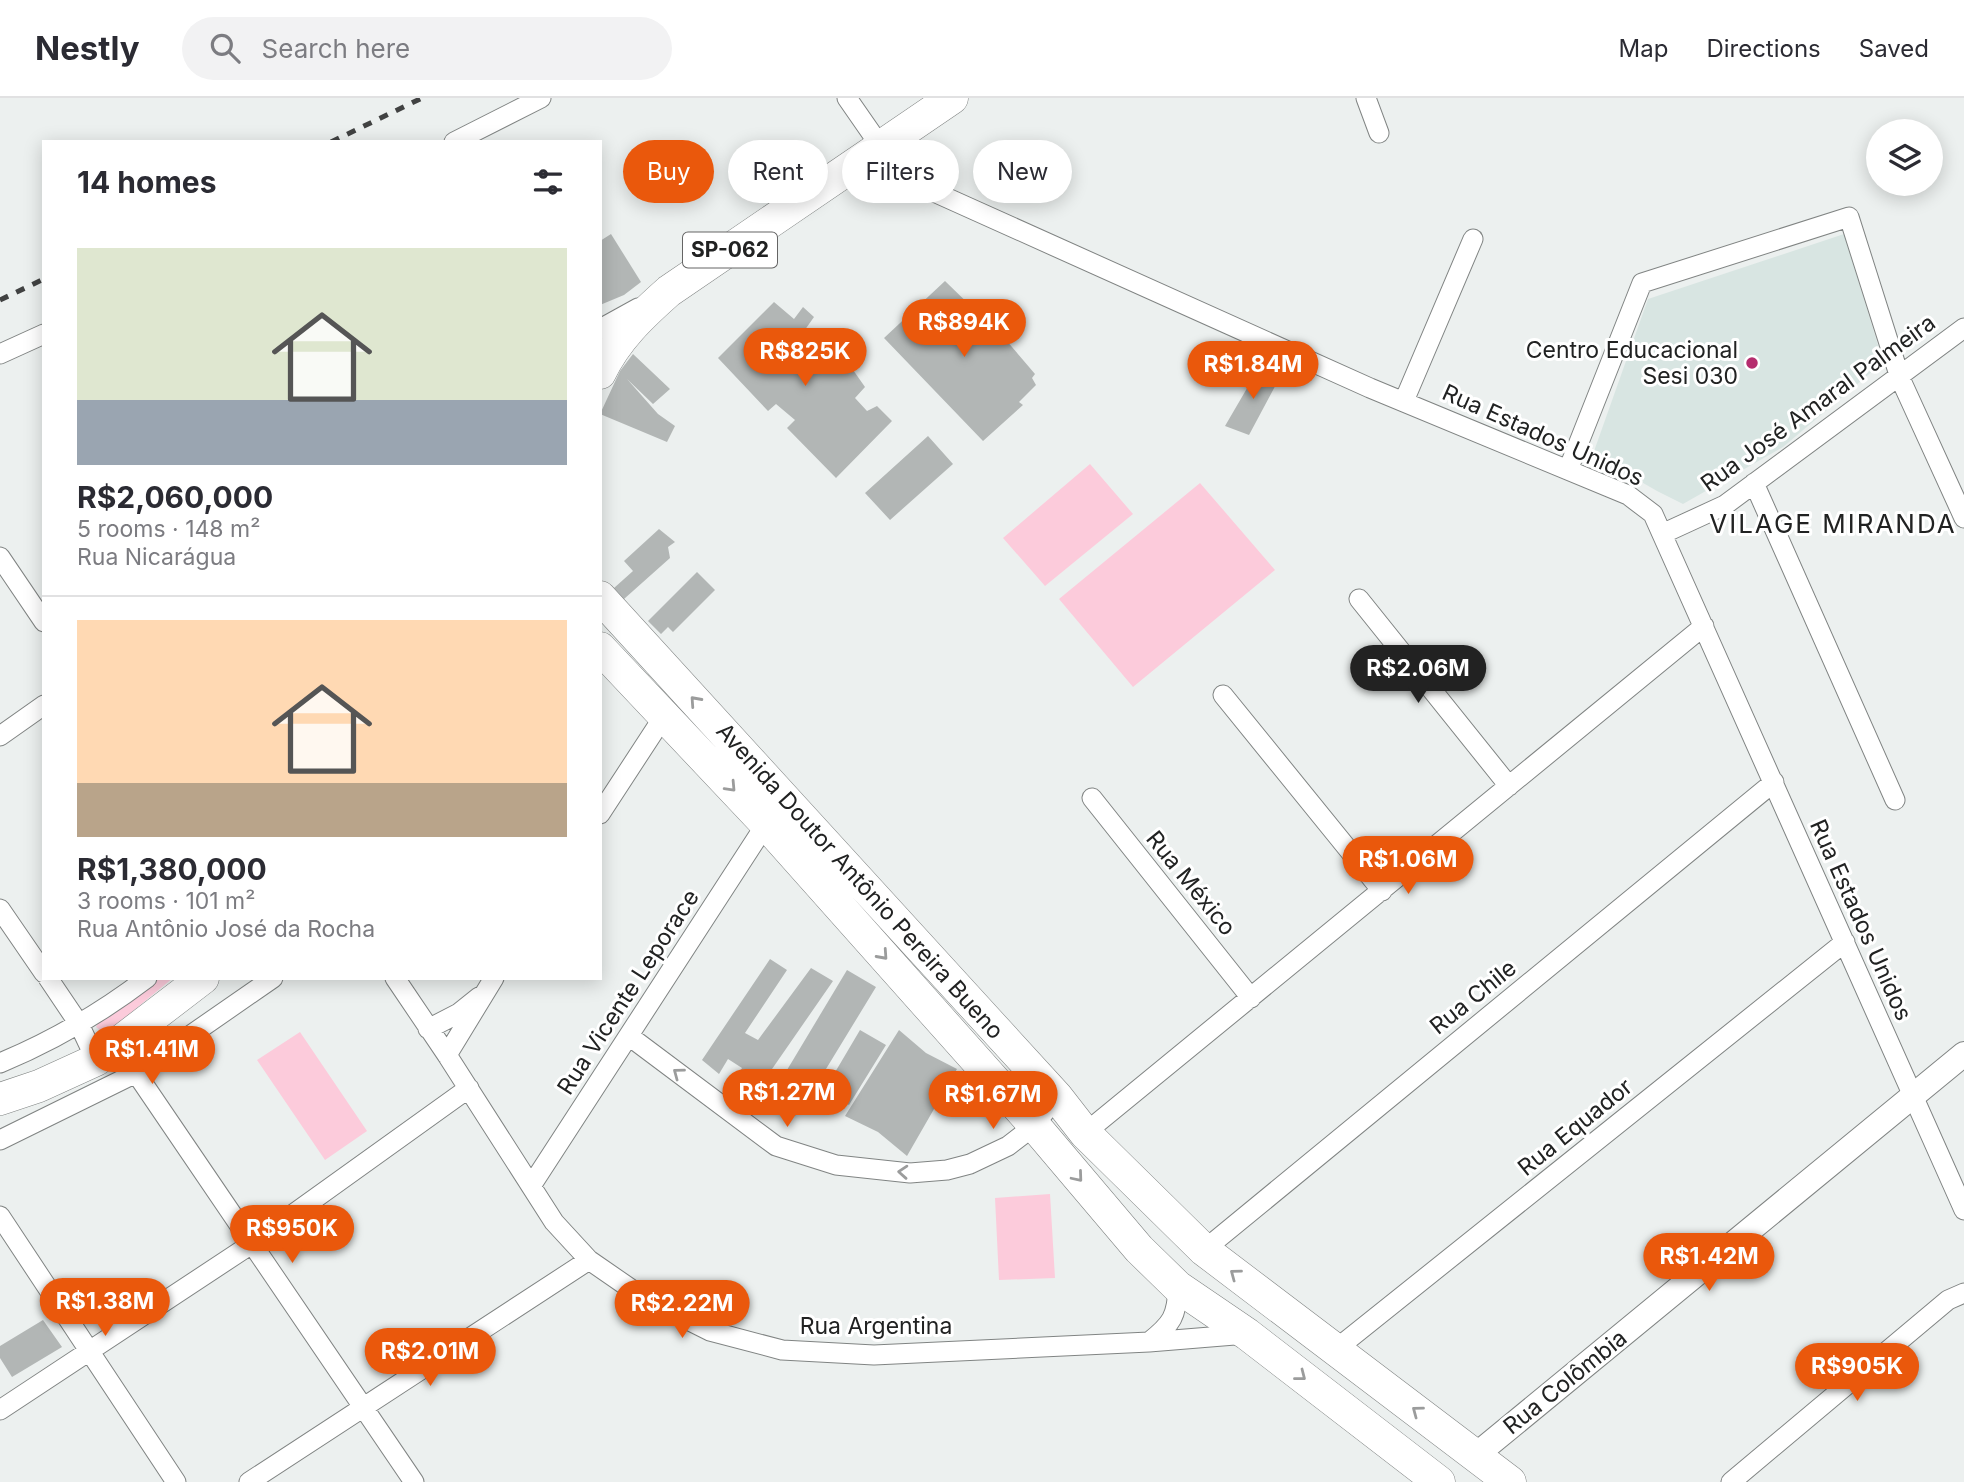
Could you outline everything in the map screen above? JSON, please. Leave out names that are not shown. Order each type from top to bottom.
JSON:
[{"type":"main road","name":"SP-062","points":[[890,140],[952,98]]},
{"type":"main road","name":"SP-062","points":[[602,369],[633,324],[670,291],[842,173]]},
{"type":"main road","name":"Avenida Doutor Antônio Pereira Bueno","points":[[602,599],[1056,1097],[1085,1133],[1204,1250],[1483,1465]]},
{"type":"main road","name":"Avenida Doutor Antônio Pereira Bueno","points":[[602,650],[766,824],[1034,1125],[1139,1250],[1178,1286],[1247,1334],[1438,1481]]},
{"type":"main road","points":[[0,1099],[39,1086],[96,1060],[200,980]]},
{"type":"main road","points":[[1438,1481],[1436,1472],[1440,1457],[1483,1465]]},
{"type":"street","points":[[458,140],[541,98]]},
{"type":"street","name":"Rua Estados Unidos","points":[[847,98],[875,140]]},
{"type":"street","points":[[1366,98],[1379,133]]},
{"type":"street","name":"Rua Estados Unidos","points":[[959,203],[1370,388],[1628,495],[1653,514],[1964,1210]]},
{"type":"street","points":[[1569,470],[1642,283],[1849,217],[1900,378],[1964,518]]},
{"type":"street","points":[[1404,401],[1473,239]]},
{"type":"street","points":[[602,328],[670,291]]},
{"type":"street","name":"Rua José Amaral Palmeira","points":[[1662,534],[1725,505],[1964,328]]},
{"type":"street","points":[[0,354],[39,342]]},
{"type":"street","points":[[1754,483],[1895,800]]},
{"type":"street","points":[[0,557],[42,619]]},
{"type":"street","points":[[1359,599],[1509,786]]},
{"type":"street","points":[[1085,1133],[1704,626]]},
{"type":"street","points":[[1223,695],[1382,891]]},
{"type":"street","points":[[0,736],[42,706]]},
{"type":"street","points":[[602,811],[664,716]]},
{"type":"street","name":"Rua Chile","points":[[1204,1250],[1774,782]]},
{"type":"street","name":"Rua México","points":[[1092,798],[1251,998]]},
{"type":"street","name":"Rua Vicente Leporace","points":[[531,1186],[766,824]]},
{"type":"street","points":[[0,909],[42,970]]},
{"type":"street","name":"Rua Equador","points":[[1335,1350],[1845,942]]},
{"type":"street","points":[[49,980],[79,1024],[96,1060]]},
{"type":"street","points":[[0,1063],[40,1046],[79,1024],[113,1004],[144,980]]},
{"type":"street","points":[[0,1140],[136,1073],[270,980]]},
{"type":"street","name":"Rua Argentina","points":[[396,980],[469,1088],[554,1223],[589,1260],[644,1298],[710,1331],[782,1350],[874,1355],[1149,1342],[1247,1334]]},
{"type":"street","points":[[428,1029],[459,1013],[489,985]]},
{"type":"street","points":[[447,1055],[489,985]]},
{"type":"street","points":[[629,1036],[776,1146],[836,1165],[910,1173],[947,1170],[970,1164],[1007,1146],[1034,1125],[1056,1097]]},
{"type":"street","name":"Rua Colômbia","points":[[1483,1465],[1964,1054]]},
{"type":"street","points":[[136,1073],[414,1482]]},
{"type":"street","points":[[0,1410],[253,1243],[469,1088]]},
{"type":"street","points":[[0,1216],[176,1482]]},
{"type":"street","points":[[249,1482],[589,1260]]},
{"type":"street","points":[[1149,1342],[1169,1326],[1177,1307],[1178,1286]]},
{"type":"street","points":[[1731,1482],[1948,1300],[1964,1293]]},
{"type":"shaded area","name":"Centro Educacional Sesi 030","points":[[1844,234],[1882,358],[1875,369],[1783,447],[1683,504],[1593,454],[1648,299]]},
{"type":"shaded area","points":[[1090,464],[1133,514],[1045,586],[1003,538]]},
{"type":"shaded area","points":[[1200,483],[1275,570],[1133,687],[1059,599]]},
{"type":"shaded area","points":[[155,980],[171,980],[105,1034],[96,1027],[99,1021]]},
{"type":"shaded area","points":[[300,1032],[367,1131],[325,1160],[257,1060]]},
{"type":"shaded area","points":[[1050,1194],[1055,1278],[999,1280],[995,1198]]},
{"type":"building","points":[[611,234],[641,282],[624,295],[602,304],[602,240]]},
{"type":"building","points":[[945,281],[982,317],[987,310],[1009,332],[1006,340],[1035,374],[1032,378],[1036,385],[1019,402],[1023,405],[983,441],[884,338]]},
{"type":"building","points":[[774,302],[794,319],[803,307],[814,317],[802,334],[840,374],[851,367],[865,387],[855,398],[867,411],[877,406],[892,421],[836,478],[787,428],[795,420],[776,404],[768,411],[718,358]]},
{"type":"building","points":[[633,354],[670,389],[653,404],[627,379],[658,414],[675,426],[667,442],[602,415],[620,371]]},
{"type":"building","points":[[1260,366],[1281,375],[1249,435],[1225,426]]},
{"type":"building","points":[[928,436],[953,464],[890,520],[865,493]]},
{"type":"building","points":[[659,529],[675,542],[668,547],[670,558],[624,599],[614,588],[633,571],[624,561]]},
{"type":"building","points":[[697,572],[715,590],[673,632],[668,627],[661,634],[648,621]]},
{"type":"building","points":[[770,959],[787,970],[745,1033],[758,1040],[811,968],[833,981],[754,1095],[734,1082],[742,1068],[728,1059],[719,1074],[702,1060]]},
{"type":"building","points":[[847,970],[876,987],[826,1069],[834,1074],[860,1030],[886,1045],[849,1105],[815,1084],[795,1116],[769,1100]]},
{"type":"building","points":[[899,1030],[926,1053],[957,1069],[907,1156],[878,1132],[845,1116]]},
{"type":"building","points":[[43,1320],[62,1347],[12,1377],[0,1358],[0,1346]]},
{"type":"railway","points":[[335,140],[422,98]]},
{"type":"railway","points":[[0,300],[42,280]]},
{"type":"place","name":"Centro Educacional Sesi 030","points":[[1752,363]]},
{"type":"district","name":"VILAGE MIRANDA","points":[[1833,524]]}]
